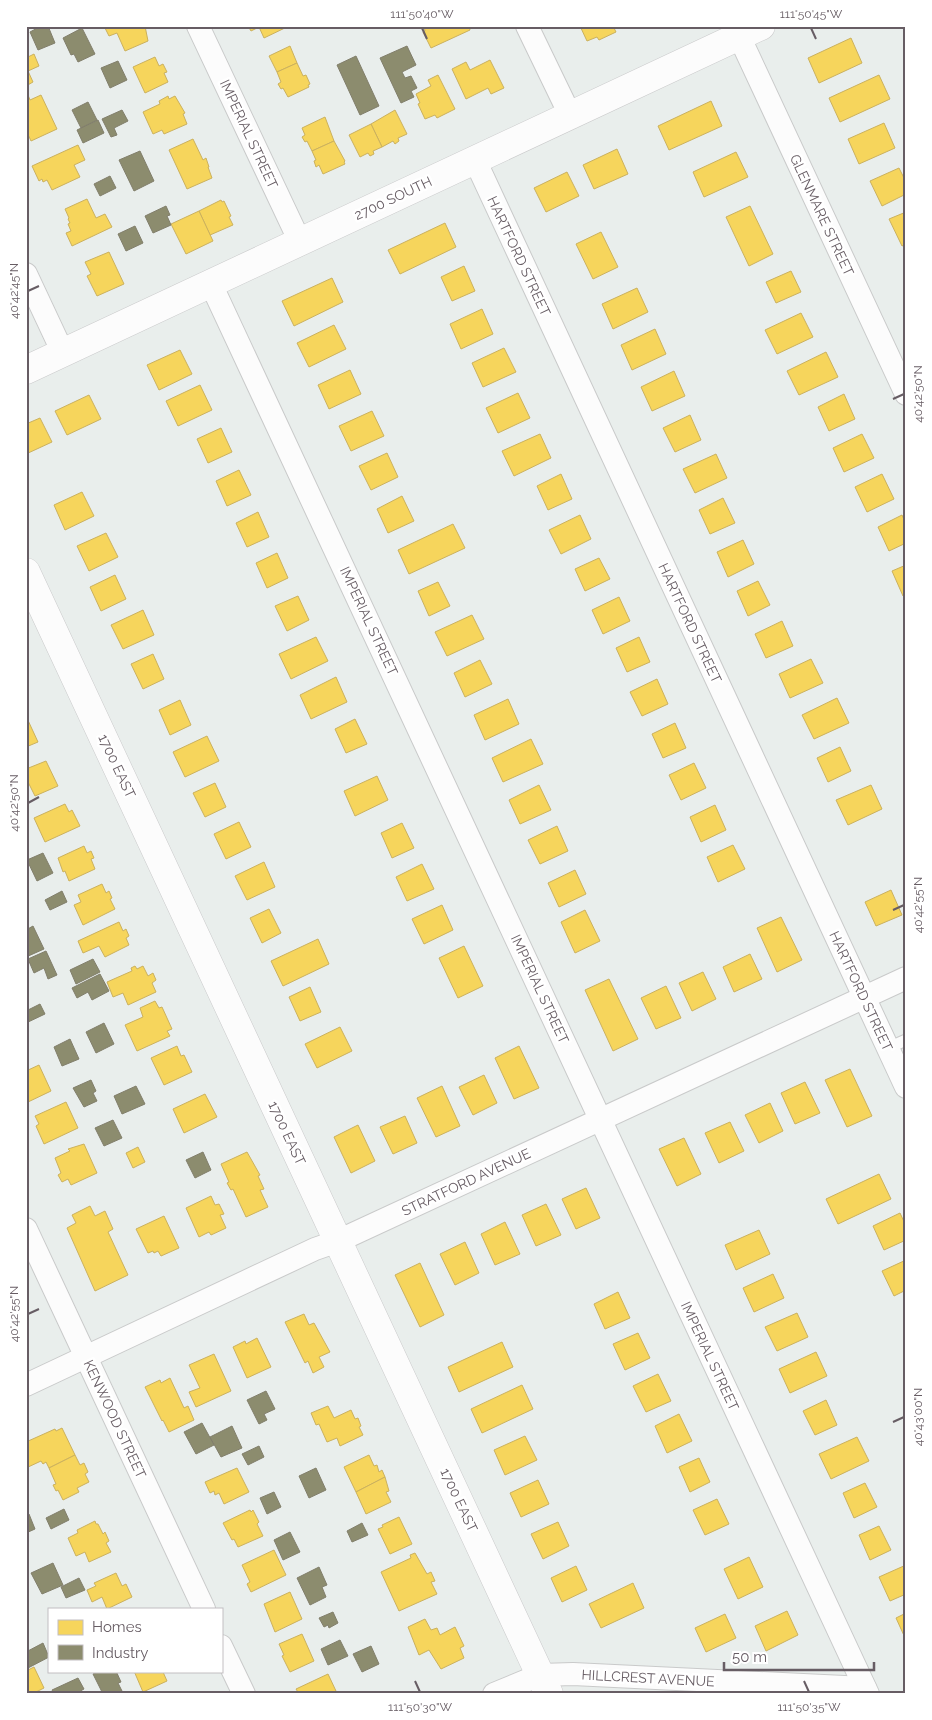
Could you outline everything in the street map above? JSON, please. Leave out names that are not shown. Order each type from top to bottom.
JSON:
[{"type":"street","name":"IMPERIAL STREET","points":[[198,26],[300,242]]},
{"type":"street","points":[[527,26],[570,116]]},
{"type":"street","name":"2700 SOUTH","points":[[26,370],[750,31]]},
{"type":"street","name":"GLENMARE STREET","points":[[750,31],[906,394]]},
{"type":"street","name":"HARTFORD STREET","points":[[475,160],[864,998],[897,1044],[906,1087]]},
{"type":"street","points":[[26,274],[63,353]]},
{"type":"street","name":"IMPERIAL STREET","points":[[211,284],[866,1691]]},
{"type":"street","name":"1700 EAST","points":[[26,572],[545,1684]]},
{"type":"street","name":"STRATFORD AVENUE","points":[[26,1384],[906,978]]},
{"type":"street","name":"KENWOOD STREET","points":[[26,1229],[204,1608]]},
{"type":"street","points":[[222,1648],[244,1694]]},
{"type":"street","name":"HILLCREST AVENUE","points":[[494,1694],[582,1675],[866,1691]]},
{"type":"building: Homes","points":[[109,26],[145,26],[148,41],[125,51],[117,33],[109,36],[105,28]]},
{"type":"building: Homes","points":[[248,26],[289,26],[264,38],[259,27],[251,31]]},
{"type":"building: Homes","points":[[424,26],[469,26],[470,30],[431,48],[423,32],[425,31]]},
{"type":"building: Homes","points":[[580,26],[613,26],[616,32],[599,40],[597,37],[587,41]]},
{"type":"building: Homes","points":[[851,38],[862,63],[819,83],[808,58]]},
{"type":"building: Homes","points":[[290,46],[297,63],[277,72],[269,56]]},
{"type":"building: Homes","points":[[34,54],[39,66],[28,71],[33,82],[26,86],[26,58]]},
{"type":"building: Homes","points":[[155,57],[159,66],[163,64],[167,72],[164,73],[168,82],[145,93],[133,67]]},
{"type":"building: Homes","points":[[490,60],[504,88],[491,94],[488,88],[466,99],[452,69],[466,62],[470,70]]},
{"type":"building: Homes","points":[[297,63],[303,76],[306,75],[310,84],[308,85],[309,87],[288,97],[283,88],[281,89],[278,84],[281,82],[277,72]]},
{"type":"building: Homes","points":[[438,75],[455,109],[437,118],[435,115],[425,119],[418,104],[420,103],[416,94],[431,86],[428,80]]},
{"type":"building: Homes","points":[[879,75],[890,99],[840,122],[829,98]]},
{"type":"building: Homes","points":[[28,95],[30,100],[41,95],[57,129],[31,141],[26,130],[26,96]]},
{"type":"building: Homes","points":[[168,96],[169,99],[175,96],[185,113],[183,114],[187,124],[164,134],[162,130],[153,134],[143,112],[160,104],[159,101]]},
{"type":"building: Homes","points":[[711,101],[722,126],[669,150],[658,126]]},
{"type":"building: Homes","points":[[395,110],[407,134],[398,138],[399,141],[395,144],[393,141],[382,147],[371,124]]},
{"type":"building: Homes","points":[[325,117],[334,141],[312,151],[307,141],[305,142],[302,137],[305,135],[302,128]]},
{"type":"building: Homes","points":[[884,123],[895,148],[859,164],[848,139]]},
{"type":"building: Homes","points":[[371,124],[382,147],[373,151],[374,154],[370,156],[368,153],[360,157],[349,135]]},
{"type":"building: Homes","points":[[193,139],[203,160],[206,158],[212,178],[187,189],[169,150]]},
{"type":"building: Homes","points":[[334,141],[345,164],[323,174],[319,165],[316,167],[314,161],[316,160],[312,151]]},
{"type":"building: Homes","points":[[78,145],[85,160],[74,165],[80,177],[52,190],[47,180],[43,182],[42,179],[39,181],[32,166]]},
{"type":"building: Homes","points":[[617,149],[628,174],[594,189],[583,165]]},
{"type":"building: Homes","points":[[736,152],[748,177],[704,197],[693,172]]},
{"type":"building: Homes","points":[[899,168],[906,182],[906,194],[882,206],[870,181]]},
{"type":"building: Homes","points":[[567,172],[579,196],[546,212],[534,188]]},
{"type":"building: Homes","points":[[87,199],[96,218],[105,214],[112,227],[72,246],[66,233],[71,231],[65,209]]},
{"type":"building: Homes","points":[[221,200],[222,202],[224,201],[233,225],[210,235],[199,211]]},
{"type":"building: Homes","points":[[750,206],[773,254],[749,266],[726,217]]},
{"type":"building: Homes","points":[[199,211],[213,241],[186,254],[171,224]]},
{"type":"building: Homes","points":[[906,212],[906,244],[902,246],[889,219]]},
{"type":"building: Homes","points":[[445,223],[456,247],[400,274],[388,250]]},
{"type":"building: Homes","points":[[601,232],[618,267],[593,279],[576,244]]},
{"type":"building: Homes","points":[[109,252],[124,284],[97,296],[87,276],[91,274],[85,262]]},
{"type":"building: Homes","points":[[464,266],[475,291],[452,301],[441,277]]},
{"type":"building: Homes","points":[[791,271],[801,292],[776,303],[766,282]]},
{"type":"building: Homes","points":[[332,278],[343,302],[294,326],[282,301]]},
{"type":"building: Homes","points":[[637,288],[648,312],[613,329],[602,304]]},
{"type":"building: Homes","points":[[482,309],[493,334],[461,349],[450,324]]},
{"type":"building: Homes","points":[[801,313],[813,337],[777,354],[765,330]]},
{"type":"building: Homes","points":[[334,325],[346,349],[309,367],[297,343]]},
{"type":"building: Homes","points":[[655,329],[666,354],[632,370],[621,345]]},
{"type":"building: Homes","points":[[504,348],[516,372],[483,387],[472,363]]},
{"type":"building: Homes","points":[[180,350],[192,374],[159,390],[147,365]]},
{"type":"building: Homes","points":[[826,352],[838,377],[799,395],[787,371]]},
{"type":"building: Homes","points":[[350,370],[361,394],[329,409],[318,385]]},
{"type":"building: Homes","points":[[674,371],[685,396],[652,411],[641,387]]},
{"type":"building: Homes","points":[[200,385],[212,410],[178,426],[166,401]]},
{"type":"building: Homes","points":[[518,393],[530,418],[498,433],[486,408]]},
{"type":"building: Homes","points":[[844,394],[855,419],[829,431],[818,407]]},
{"type":"building: Homes","points":[[89,395],[101,419],[67,435],[55,411]]},
{"type":"building: Homes","points":[[372,411],[384,436],[351,451],[339,426]]},
{"type":"building: Homes","points":[[690,415],[701,440],[675,452],[663,428]]},
{"type":"building: Homes","points":[[40,418],[52,442],[26,454],[26,424]]},
{"type":"building: Homes","points":[[221,428],[232,452],[208,463],[197,439]]},
{"type":"building: Homes","points":[[540,434],[551,458],[514,476],[502,451]]},
{"type":"building: Homes","points":[[862,434],[874,458],[844,472],[833,448]]},
{"type":"building: Homes","points":[[387,453],[398,477],[371,490],[359,466]]},
{"type":"building: Homes","points":[[716,454],[727,478],[695,493],[683,469]]},
{"type":"building: Homes","points":[[239,470],[251,495],[227,506],[216,481]]},
{"type":"building: Homes","points":[[561,474],[572,499],[548,510],[537,486]]},
{"type":"building: Homes","points":[[882,474],[894,499],[867,512],[855,487]]},
{"type":"building: Homes","points":[[82,492],[94,516],[65,530],[54,505]]},
{"type":"building: Homes","points":[[402,496],[414,521],[388,533],[377,509]]},
{"type":"building: Homes","points":[[723,498],[735,523],[710,534],[699,510]]},
{"type":"building: Homes","points":[[258,512],[269,537],[247,547],[236,523]]},
{"type":"building: Homes","points":[[580,515],[591,539],[561,554],[549,530]]},
{"type":"building: Homes","points":[[902,515],[906,524],[906,543],[889,551],[878,527]]},
{"type":"building: Homes","points":[[453,524],[465,548],[409,574],[398,550]]},
{"type":"building: Homes","points":[[106,533],[118,557],[89,571],[77,546]]},
{"type":"building: Homes","points":[[743,540],[754,564],[728,577],[717,552]]},
{"type":"building: Homes","points":[[277,553],[288,578],[267,588],[256,563]]},
{"type":"building: Homes","points":[[599,558],[610,579],[585,591],[575,569]]},
{"type":"building: Homes","points":[[906,565],[906,595],[903,596],[892,571]]},
{"type":"building: Homes","points":[[115,575],[126,599],[101,611],[90,587]]},
{"type":"building: Homes","points":[[758,581],[770,605],[748,616],[737,591]]},
{"type":"building: Homes","points":[[438,582],[450,606],[429,616],[418,591]]},
{"type":"building: Homes","points":[[298,596],[309,620],[287,631],[275,606]]},
{"type":"building: Homes","points":[[619,597],[630,621],[603,634],[592,610]]},
{"type":"building: Homes","points":[[143,610],[154,635],[123,649],[111,625]]},
{"type":"building: Homes","points":[[472,615],[484,639],[447,656],[435,632]]},
{"type":"building: Homes","points":[[782,621],[793,646],[766,658],[755,634]]},
{"type":"building: Homes","points":[[316,637],[328,661],[291,679],[279,654]]},
{"type":"building: Homes","points":[[639,637],[650,662],[627,672],[616,648]]},
{"type":"building: Homes","points":[[153,654],[164,679],[143,689],[131,664]]},
{"type":"building: Homes","points":[[811,659],[823,683],[790,698],[779,674]]},
{"type":"building: Homes","points":[[480,660],[492,684],[465,697],[454,673]]},
{"type":"building: Homes","points":[[336,677],[347,702],[311,719],[300,695]]},
{"type":"building: Homes","points":[[657,679],[668,704],[642,716],[630,692]]},
{"type":"building: Homes","points":[[837,698],[849,723],[814,739],[802,715]]},
{"type":"building: Homes","points":[[508,699],[519,724],[485,740],[474,715]]},
{"type":"building: Homes","points":[[180,700],[191,725],[170,735],[159,710]]},
{"type":"building: Homes","points":[[26,716],[38,742],[26,747]]},
{"type":"building: Homes","points":[[355,719],[367,744],[346,753],[335,729]]},
{"type":"building: Homes","points":[[675,723],[686,748],[663,758],[652,734]]},
{"type":"building: Homes","points":[[207,736],[219,761],[185,777],[173,752]]},
{"type":"building: Homes","points":[[531,739],[543,764],[503,782],[492,758]]},
{"type":"building: Homes","points":[[840,747],[851,771],[828,782],[817,758]]},
{"type":"building: Homes","points":[[46,761],[58,786],[35,796],[26,778],[26,769]]},
{"type":"building: Homes","points":[[694,763],[706,788],[681,800],[669,775]]},
{"type":"building: Homes","points":[[377,776],[388,800],[355,816],[344,791]]},
{"type":"building: Homes","points":[[215,783],[226,807],[205,817],[193,793]]},
{"type":"building: Homes","points":[[539,785],[551,810],[520,824],[509,800]]},
{"type":"building: Homes","points":[[871,785],[882,809],[848,825],[836,800]]},
{"type":"building: Homes","points":[[65,804],[69,812],[72,810],[80,826],[45,842],[34,818]]},
{"type":"building: Homes","points":[[715,805],[726,830],[701,842],[690,817]]},
{"type":"building: Homes","points":[[239,822],[251,847],[226,859],[214,834]]},
{"type":"building: Homes","points":[[402,823],[414,848],[392,858],[381,833]]},
{"type":"building: Homes","points":[[557,826],[568,851],[540,864],[528,840]]},
{"type":"building: Homes","points":[[733,845],[745,869],[718,882],[707,857]]},
{"type":"building: Homes","points":[[84,846],[87,853],[91,851],[94,858],[91,859],[95,869],[69,881],[65,871],[63,872],[58,858]]},
{"type":"building: Homes","points":[[264,862],[275,887],[247,900],[235,876]]},
{"type":"building: Homes","points":[[422,864],[434,889],[407,901],[396,877]]},
{"type":"building: Homes","points":[[575,870],[586,894],[559,907],[548,883]]},
{"type":"building: Homes","points":[[102,884],[106,893],[109,891],[112,898],[110,899],[115,909],[83,925],[74,905],[81,902],[78,895]]},
{"type":"building: Homes","points":[[891,890],[902,915],[876,926],[865,902]]},
{"type":"building: Homes","points":[[442,905],[453,930],[424,944],[412,919]]},
{"type":"building: Homes","points":[[269,909],[281,933],[262,943],[250,918]]},
{"type":"building: Homes","points":[[585,910],[600,941],[575,953],[561,922]]},
{"type":"building: Homes","points":[[781,917],[802,960],[777,972],[757,928]]},
{"type":"building: Homes","points":[[119,922],[123,931],[126,929],[129,936],[126,938],[129,945],[105,957],[99,946],[83,953],[78,941]]},
{"type":"building: Homes","points":[[318,939],[329,964],[283,986],[271,961]]},
{"type":"building: Homes","points":[[464,946],[483,986],[458,998],[439,958]]},
{"type":"building: Homes","points":[[750,954],[762,979],[734,992],[723,967]]},
{"type":"building: Homes","points":[[135,966],[137,969],[143,966],[148,976],[153,973],[156,980],[152,983],[156,992],[128,1005],[123,993],[113,997],[107,982],[132,971],[131,968]]},
{"type":"building: Homes","points":[[703,972],[716,999],[692,1011],[679,983]]},
{"type":"building: Homes","points":[[609,979],[638,1039],[613,1051],[585,990]]},
{"type":"building: Homes","points":[[666,986],[681,1018],[656,1029],[641,998]]},
{"type":"building: Homes","points":[[310,987],[321,1012],[300,1021],[289,997]]},
{"type":"building: Homes","points":[[155,1001],[159,1008],[162,1007],[172,1029],[167,1031],[170,1036],[137,1051],[125,1025],[143,1017],[140,1008]]},
{"type":"building: Homes","points":[[340,1027],[352,1051],[317,1068],[305,1044]]},
{"type":"building: Homes","points":[[177,1046],[181,1056],[184,1055],[192,1072],[164,1085],[151,1058]]},
{"type":"building: Homes","points":[[519,1046],[539,1088],[514,1099],[495,1058]]},
{"type":"building: Homes","points":[[39,1065],[51,1091],[28,1102],[26,1098],[26,1071]]},
{"type":"building: Homes","points":[[850,1069],[872,1116],[847,1127],[825,1080]]},
{"type":"building: Homes","points":[[484,1075],[497,1103],[473,1115],[459,1087]]},
{"type":"building: Homes","points":[[805,1082],[820,1113],[795,1124],[781,1093]]},
{"type":"building: Homes","points":[[442,1086],[460,1126],[436,1137],[417,1098]]},
{"type":"building: Homes","points":[[205,1094],[217,1117],[184,1133],[173,1109]]},
{"type":"building: Homes","points":[[66,1102],[78,1128],[44,1144],[36,1126],[39,1124],[35,1116]]},
{"type":"building: Homes","points":[[770,1103],[783,1131],[759,1143],[745,1115]]},
{"type":"building: Homes","points":[[405,1116],[417,1143],[393,1154],[380,1127]]},
{"type":"building: Homes","points":[[730,1122],[744,1151],[719,1163],[705,1133]]},
{"type":"building: Homes","points":[[358,1125],[375,1161],[351,1173],[334,1137]]},
{"type":"building: Homes","points":[[684,1138],[701,1174],[677,1186],[659,1149]]},
{"type":"building: Homes","points":[[84,1144],[97,1173],[71,1185],[68,1179],[62,1182],[58,1175],[61,1173],[55,1158],[70,1151],[68,1149]]},
{"type":"building: Homes","points":[[138,1147],[145,1162],[133,1168],[126,1153]]},
{"type":"building: Homes","points":[[247,1152],[260,1175],[258,1176],[264,1189],[260,1190],[268,1207],[246,1217],[233,1189],[231,1190],[227,1183],[229,1182],[221,1164]]},
{"type":"building: Homes","points":[[879,1174],[891,1199],[838,1224],[826,1199]]},
{"type":"building: Homes","points":[[586,1188],[600,1218],[576,1229],[562,1199]]},
{"type":"building: Homes","points":[[211,1196],[215,1205],[219,1204],[224,1214],[220,1215],[226,1228],[211,1235],[209,1232],[199,1237],[186,1208]]},
{"type":"building: Homes","points":[[546,1204],[561,1235],[536,1246],[522,1215]]},
{"type":"building: Homes","points":[[90,1206],[95,1216],[105,1211],[113,1229],[108,1232],[128,1275],[95,1291],[67,1228],[76,1223],[72,1215]]},
{"type":"building: Homes","points":[[900,1213],[906,1226],[906,1240],[884,1250],[873,1226]]},
{"type":"building: Homes","points":[[164,1216],[179,1248],[161,1256],[158,1251],[148,1253],[136,1229]]},
{"type":"building: Homes","points":[[505,1222],[520,1254],[495,1265],[481,1234]]},
{"type":"building: Homes","points":[[759,1230],[770,1254],[736,1270],[725,1245]]},
{"type":"building: Homes","points":[[465,1242],[479,1273],[455,1285],[440,1254]]},
{"type":"building: Homes","points":[[906,1260],[906,1290],[894,1296],[882,1271]]},
{"type":"building: Homes","points":[[420,1263],[444,1315],[420,1327],[395,1275]]},
{"type":"building: Homes","points":[[773,1274],[784,1298],[754,1312],[743,1288]]},
{"type":"building: Homes","points":[[618,1292],[630,1318],[605,1329],[594,1304]]},
{"type":"building: Homes","points":[[797,1313],[808,1337],[777,1351],[765,1327]]},
{"type":"building: Homes","points":[[304,1314],[309,1325],[314,1323],[330,1352],[319,1357],[324,1367],[313,1373],[308,1361],[305,1363],[285,1322]]},
{"type":"building: Homes","points":[[638,1333],[650,1358],[625,1370],[613,1344]]},
{"type":"building: Homes","points":[[257,1338],[271,1367],[247,1378],[233,1347],[245,1341],[246,1344]]},
{"type":"building: Homes","points":[[502,1342],[513,1367],[459,1392],[448,1367]]},
{"type":"building: Homes","points":[[816,1352],[827,1376],[790,1393],[779,1369]]},
{"type":"building: Homes","points":[[214,1354],[231,1391],[196,1407],[189,1392],[200,1388],[189,1365]]},
{"type":"building: Homes","points":[[658,1374],[671,1401],[646,1412],[633,1386]]},
{"type":"building: Homes","points":[[170,1378],[184,1408],[188,1406],[194,1420],[169,1432],[145,1387],[160,1380],[161,1383]]},
{"type":"building: Homes","points":[[522,1385],[533,1409],[482,1433],[471,1409]]},
{"type":"building: Homes","points":[[826,1400],[837,1425],[815,1435],[803,1411]]},
{"type":"building: Homes","points":[[328,1406],[334,1418],[351,1410],[355,1419],[358,1418],[361,1426],[359,1427],[363,1435],[340,1446],[337,1438],[327,1442],[319,1424],[316,1425],[311,1413]]},
{"type":"building: Homes","points":[[679,1414],[692,1441],[667,1453],[655,1426]]},
{"type":"building: Homes","points":[[62,1428],[75,1455],[49,1468],[46,1462],[43,1464],[41,1461],[26,1468],[26,1442],[55,1429],[56,1431]]},
{"type":"building: Homes","points":[[525,1436],[537,1460],[505,1475],[494,1450]]},
{"type":"building: Homes","points":[[857,1437],[869,1461],[831,1479],[819,1454]]},
{"type":"building: Homes","points":[[75,1455],[80,1465],[84,1463],[88,1472],[85,1474],[89,1482],[77,1488],[79,1492],[63,1500],[53,1485],[56,1484],[49,1468]]},
{"type":"building: Homes","points":[[369,1455],[374,1466],[377,1465],[379,1472],[382,1470],[385,1477],[356,1492],[344,1467]]},
{"type":"building: Homes","points":[[699,1458],[710,1482],[690,1492],[679,1467]]},
{"type":"building: Homes","points":[[237,1468],[249,1492],[224,1504],[219,1493],[215,1495],[214,1491],[210,1493],[205,1482]]},
{"type":"building: Homes","points":[[385,1477],[389,1491],[386,1492],[391,1502],[366,1514],[356,1492]]},
{"type":"building: Homes","points":[[538,1480],[549,1504],[521,1517],[510,1493]]},
{"type":"building: Homes","points":[[865,1483],[877,1507],[854,1518],[843,1493]]},
{"type":"building: Homes","points":[[717,1499],[729,1524],[705,1535],[693,1510]]},
{"type":"building: Homes","points":[[250,1510],[251,1512],[253,1510],[259,1522],[257,1524],[263,1536],[238,1547],[223,1523]]},
{"type":"building: Homes","points":[[399,1517],[412,1544],[390,1554],[378,1529]]},
{"type":"building: Homes","points":[[95,1521],[103,1534],[105,1532],[109,1541],[106,1543],[111,1552],[89,1562],[85,1552],[76,1556],[68,1538],[78,1533],[77,1530]]},
{"type":"building: Homes","points":[[558,1522],[569,1546],[543,1559],[531,1534]]},
{"type":"building: Homes","points":[[879,1526],[891,1550],[870,1560],[859,1535]]},
{"type":"building: Homes","points":[[274,1550],[286,1575],[251,1592],[247,1584],[250,1582],[242,1565]]},
{"type":"building: Homes","points":[[415,1553],[427,1574],[431,1572],[435,1581],[431,1582],[437,1594],[399,1611],[381,1572],[411,1558],[410,1555]]},
{"type":"building: Homes","points":[[749,1557],[763,1587],[738,1599],[724,1569]]},
{"type":"building: Homes","points":[[906,1565],[906,1594],[890,1601],[879,1577]]},
{"type":"building: Homes","points":[[576,1566],[587,1590],[562,1602],[551,1578]]},
{"type":"building: Homes","points":[[116,1573],[122,1586],[126,1584],[132,1597],[107,1608],[102,1597],[92,1602],[87,1590],[96,1586],[94,1583]]},
{"type":"building: Homes","points":[[633,1583],[644,1608],[601,1628],[589,1604]]},
{"type":"building: Homes","points":[[290,1592],[302,1619],[275,1632],[264,1604]]},
{"type":"building: Homes","points":[[787,1611],[798,1635],[766,1651],[755,1626]]},
{"type":"building: Homes","points":[[906,1613],[906,1640],[896,1618]]},
{"type":"building: Homes","points":[[725,1614],[736,1638],[706,1652],[695,1628]]},
{"type":"building: Homes","points":[[425,1619],[431,1630],[437,1628],[440,1635],[455,1627],[464,1646],[460,1648],[464,1658],[441,1669],[429,1650],[419,1655],[408,1627]]},
{"type":"building: Homes","points":[[302,1634],[314,1661],[290,1672],[282,1656],[284,1655],[279,1644]]},
{"type":"building: Homes","points":[[26,1667],[28,1670],[34,1667],[44,1688],[32,1694],[26,1694]]},
{"type":"building: Homes","points":[[134,1672],[163,1672],[167,1681],[143,1692]]},
{"type":"building: Homes","points":[[328,1674],[336,1691],[333,1694],[299,1694],[296,1689]]},
{"type":"building: Industry","points":[[41,26],[48,26],[55,43],[38,50],[30,32]]},
{"type":"building: Industry","points":[[82,28],[95,54],[78,62],[74,54],[71,55],[63,38]]},
{"type":"building: Industry","points":[[407,46],[416,65],[402,72],[405,78],[411,76],[417,88],[411,91],[414,97],[401,103],[380,58]]},
{"type":"building: Industry","points":[[356,56],[379,106],[360,115],[337,65]]},
{"type":"building: Industry","points":[[118,61],[127,80],[110,88],[101,68]]},
{"type":"building: Industry","points":[[88,102],[97,120],[81,128],[72,110]]},
{"type":"building: Industry","points":[[122,110],[128,121],[114,128],[117,135],[111,137],[102,119]]},
{"type":"building: Industry","points":[[98,120],[104,133],[83,143],[77,130]]},
{"type":"building: Industry","points":[[140,151],[154,181],[134,191],[119,160]]},
{"type":"building: Industry","points":[[110,176],[116,188],[100,196],[94,184]]},
{"type":"building: Industry","points":[[166,206],[170,215],[167,216],[171,225],[153,233],[145,216]]},
{"type":"building: Industry","points":[[135,226],[143,243],[126,251],[118,234]]},
{"type":"building: Industry","points":[[43,853],[53,873],[37,881],[27,860]]},
{"type":"building: Industry","points":[[62,891],[67,902],[50,910],[45,900]]},
{"type":"building: Industry","points":[[33,926],[44,949],[26,957],[26,930]]},
{"type":"building: Industry","points":[[46,951],[57,975],[48,979],[44,968],[34,973],[28,959]]},
{"type":"building: Industry","points":[[93,959],[100,972],[76,984],[70,970]]},
{"type":"building: Industry","points":[[100,974],[109,991],[92,1000],[88,992],[77,998],[72,988]]},
{"type":"building: Industry","points":[[40,1004],[45,1014],[26,1023],[26,1011]]},
{"type":"building: Industry","points":[[104,1023],[114,1044],[96,1053],[86,1032]]},
{"type":"building: Industry","points":[[70,1039],[79,1059],[62,1066],[54,1047]]},
{"type":"building: Industry","points":[[91,1080],[96,1091],[93,1093],[97,1101],[84,1107],[73,1088]]},
{"type":"building: Industry","points":[[136,1086],[145,1104],[122,1114],[114,1096]]},
{"type":"building: Industry","points":[[113,1120],[122,1138],[104,1146],[95,1128]]},
{"type":"building: Industry","points":[[203,1152],[211,1170],[195,1178],[186,1160]]},
{"type":"building: Industry","points":[[266,1391],[275,1409],[264,1414],[267,1420],[259,1424],[247,1400]]},
{"type":"building: Industry","points":[[202,1423],[214,1445],[196,1454],[184,1432]]},
{"type":"building: Industry","points":[[232,1426],[242,1448],[221,1457],[210,1437]]},
{"type":"building: Industry","points":[[259,1446],[264,1457],[248,1465],[242,1454]]},
{"type":"building: Industry","points":[[316,1468],[326,1490],[309,1498],[299,1476]]},
{"type":"building: Industry","points":[[274,1492],[281,1507],[267,1514],[260,1498]]},
{"type":"building: Industry","points":[[64,1509],[69,1520],[51,1529],[46,1518]]},
{"type":"building: Industry","points":[[29,1514],[35,1529],[26,1533],[26,1515]]},
{"type":"building: Industry","points":[[362,1523],[368,1535],[352,1542],[347,1531]]},
{"type":"building: Industry","points":[[290,1532],[300,1552],[283,1560],[274,1540]]},
{"type":"building: Industry","points":[[53,1563],[63,1585],[42,1594],[31,1573]]},
{"type":"building: Industry","points":[[319,1567],[327,1585],[322,1587],[326,1597],[310,1605],[297,1578]]},
{"type":"building: Industry","points":[[79,1578],[85,1590],[66,1598],[61,1587]]},
{"type":"building: Industry","points":[[333,1612],[338,1623],[329,1628],[328,1625],[324,1627],[319,1618]]},
{"type":"building: Industry","points":[[340,1640],[348,1656],[328,1665],[321,1649]]},
{"type":"building: Industry","points":[[43,1643],[48,1658],[28,1668],[26,1652]]},
{"type":"building: Industry","points":[[371,1646],[379,1664],[362,1672],[353,1654]]},
{"type":"building: Industry","points":[[97,1672],[116,1672],[121,1682],[118,1683],[122,1691],[116,1694],[103,1694],[93,1674]]},
{"type":"building: Industry","points":[[78,1678],[84,1689],[75,1694],[54,1694],[52,1690]]}]
